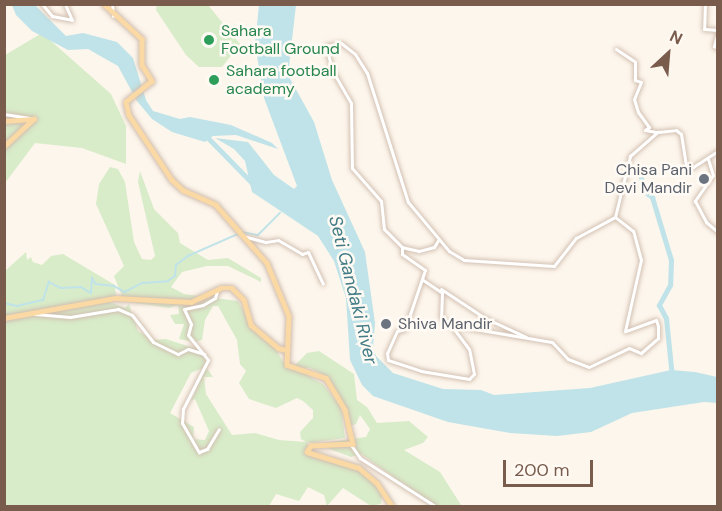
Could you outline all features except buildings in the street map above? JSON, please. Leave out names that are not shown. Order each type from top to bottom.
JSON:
[{"type":"main road","points":[[104,4],[113,16],[142,39],[142,65],[152,81],[132,98],[125,109],[172,180],[183,190],[216,205],[267,263],[289,316],[286,350],[289,367],[320,374],[328,381],[348,415],[354,440],[351,445],[311,446],[307,450],[359,468],[376,483],[392,507]]},
{"type":"main road","points":[[4,121],[30,118],[34,120],[4,147]]},
{"type":"main road","points":[[4,318],[115,298],[191,302],[226,287],[239,292],[251,325],[264,339],[286,350]]},
{"type":"street","points":[[42,4],[52,16],[72,20],[65,4]]},
{"type":"street","points":[[112,4],[113,16]]},
{"type":"street","points":[[705,4],[704,29],[717,31],[714,46],[717,48]]},
{"type":"street","points":[[439,239],[434,247],[418,251],[402,247],[384,228],[381,201],[352,168],[351,104],[332,70],[326,46],[333,42],[341,43],[355,54],[367,73],[408,202],[457,258],[474,263],[554,266],[576,238],[615,216],[630,156],[658,132]]},
{"type":"street","points":[[616,49],[635,62],[635,80],[641,82],[634,99],[638,112],[649,127],[645,130],[658,132],[676,130],[681,134],[686,167],[708,159],[717,151]]},
{"type":"street","points":[[4,114],[30,118]]},
{"type":"street","points":[[708,159],[713,175],[695,201],[706,222],[717,232]]},
{"type":"street","points":[[451,325],[476,326],[489,332],[552,342],[568,359],[589,367],[625,349],[641,353],[654,345],[658,338],[656,320],[625,331],[641,260],[633,231],[615,216]]},
{"type":"street","points":[[241,236],[266,242],[278,240],[302,254],[308,252],[322,284]]},
{"type":"street","points":[[402,247],[402,254],[424,270],[423,280],[412,300],[405,329],[397,331],[390,345],[388,360],[422,371],[469,379],[474,374],[469,349],[451,325],[441,317],[442,293],[437,286]]},
{"type":"street","points":[[423,280],[437,286],[485,318],[529,339]]},
{"type":"street","points":[[217,291],[215,298],[203,305],[184,309],[191,324],[188,335],[204,354],[206,366],[183,409],[182,423],[199,452],[207,449],[219,429]]},
{"type":"street","points":[[34,314],[70,316],[118,309],[132,315],[141,329],[160,346],[178,354],[188,349],[204,354]]},
{"type":"street","points":[[351,445],[360,458],[435,507]]},
{"type":"green space","points":[[157,4],[208,5],[240,44],[222,67],[199,67],[186,55],[156,10]]},
{"type":"green space","points":[[42,33],[111,94],[126,126],[126,164],[82,148],[35,143],[5,183],[5,55]]},
{"type":"green space","points":[[110,167],[118,169],[125,182],[134,242],[142,259],[151,260],[155,256],[138,182],[140,171],[154,209],[178,233],[180,243],[208,260],[228,258],[261,278],[261,282],[228,266],[207,266],[182,272],[171,287],[184,294],[238,301],[256,333],[276,349],[283,362],[323,384],[341,408],[345,438],[307,443],[317,455],[354,466],[373,481],[382,495],[381,504],[371,506],[343,488],[327,506],[324,495],[308,487],[299,501],[276,494],[269,506],[5,506],[5,271],[26,252],[27,260],[31,257],[33,262],[42,265],[51,256],[63,254],[115,285],[116,296],[107,301],[125,308],[129,304],[138,331],[154,340],[166,339],[200,350],[206,361],[203,368],[191,373],[170,413],[194,427],[193,439],[205,440],[209,431],[195,399],[191,401],[206,367],[213,377],[204,377],[206,394],[232,435],[255,433],[279,440],[306,442],[301,439],[300,432],[313,418],[313,410],[303,401],[297,398],[276,408],[249,399],[239,383],[246,371],[240,364],[237,340],[218,306],[213,306],[205,320],[202,340],[195,342],[179,339],[184,324],[175,324],[170,315],[179,314],[178,305],[169,308],[124,301],[114,276],[124,266],[96,204],[99,184]]},
{"type":"green space","points":[[319,351],[354,374],[357,400],[367,407],[377,423],[409,421],[428,437],[423,443],[404,450],[440,472],[461,505],[470,506],[435,506],[361,454],[351,457],[316,444],[366,437],[370,429],[360,415],[356,424],[350,426],[327,376],[310,368],[293,367],[307,353]]},
{"type":"water","points":[[12,5],[35,5],[66,36],[83,33],[117,42],[133,58],[146,100],[153,111],[180,119],[190,117],[231,125],[272,143],[278,149],[236,135],[213,136],[205,142],[172,132],[152,119],[137,101],[118,66],[88,49],[68,50],[32,31],[16,15]]},
{"type":"water","name":"Seti Gandaki River","points":[[259,5],[296,5],[288,75],[314,122],[332,180],[365,252],[375,323],[373,347],[376,356],[393,373],[443,389],[481,390],[494,395],[590,388],[671,370],[695,372],[717,377],[717,403],[704,402],[632,413],[591,432],[557,436],[510,433],[448,422],[373,396],[362,385],[350,360],[346,298],[334,261],[318,236],[252,192],[245,161],[234,149],[215,138],[248,142],[274,175],[294,189],[297,186],[264,98],[255,44]]},
{"type":"waterway","points":[[206,136],[256,187]]},
{"type":"waterway","points":[[640,174],[645,192],[652,197],[671,260],[670,285],[659,305],[666,318],[672,377]]},
{"type":"waterway","points":[[242,232],[258,235],[280,213]]},
{"type":"waterway","points":[[4,303],[17,306],[43,300],[49,282],[61,288],[81,287],[91,293],[92,278],[96,284],[114,286],[125,292],[142,283],[168,281],[175,276],[176,265],[188,256],[238,234]]},
{"type":"place","name":"Sahara Football Ground","points":[[209,40]]},
{"type":"place","name":"Sahara football academy","points":[[214,80]]},
{"type":"place","name":"Chisa Pani Devi Mandir","points":[[704,179]]},
{"type":"place","name":"Shiva Mandir","points":[[386,324]]}]
